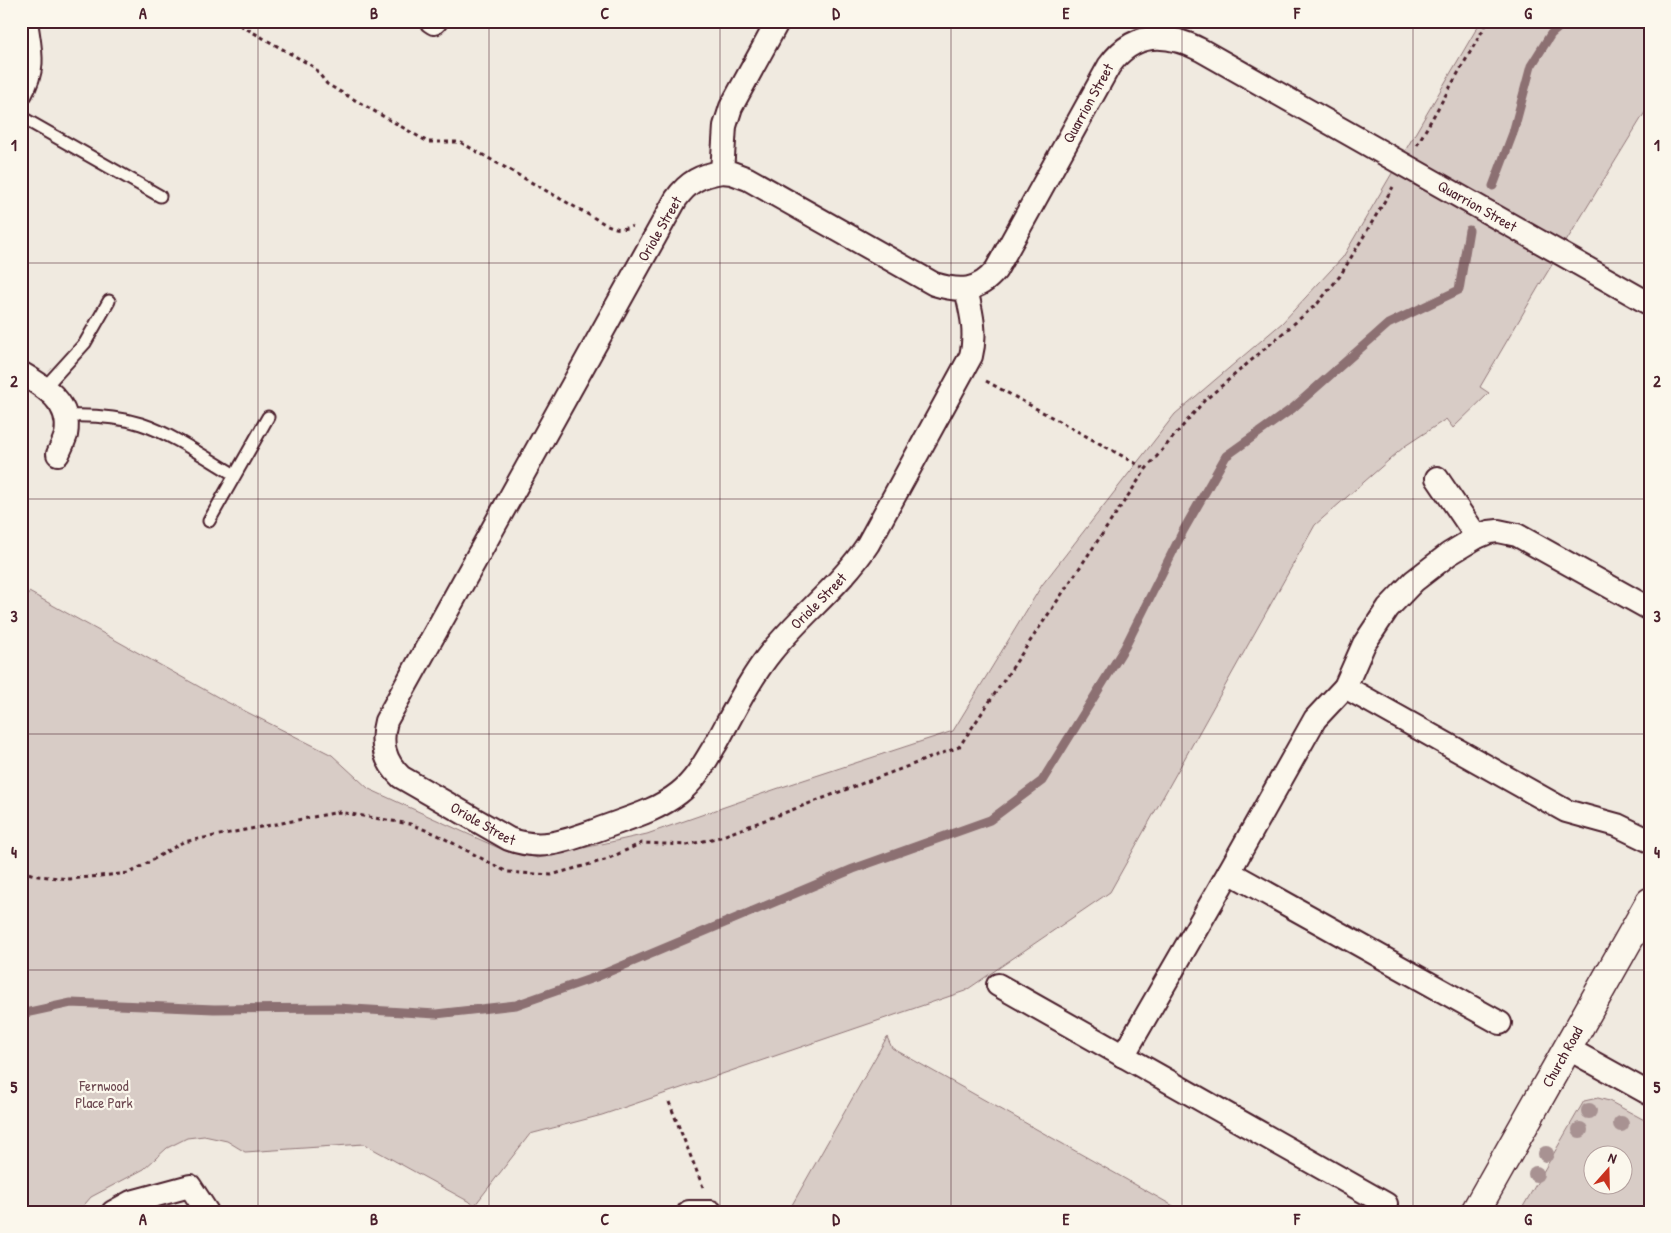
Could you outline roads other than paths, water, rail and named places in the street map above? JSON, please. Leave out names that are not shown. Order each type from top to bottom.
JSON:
[{"type":"street","points":[[21,94],[30,74],[32,56],[26,21]]},
{"type":"street","points":[[431,21],[434,23],[436,21]]},
{"type":"street","points":[[778,21],[731,107],[727,118],[722,172],[732,173],[748,179],[923,278],[945,287],[966,289]]},
{"type":"street","name":"Quarrion Street","points":[[966,289],[982,284],[996,270],[1109,66],[1117,54],[1138,41],[1150,30],[1186,43],[1650,304]]},
{"type":"street","name":"Oriole Street","points":[[722,172],[701,177],[692,182],[676,199],[390,710],[383,731],[382,741],[388,761],[400,777],[496,832],[521,843],[537,845],[562,842],[653,809],[680,792],[699,772],[764,661],[860,556],[964,368],[974,344],[972,315],[966,289]]},
{"type":"street","points":[[21,373],[45,387],[59,401],[65,416],[66,435],[58,454]]},
{"type":"street","points":[[1437,478],[1477,537]]},
{"type":"street","points":[[1123,1056],[1314,719],[1345,687],[1364,644],[1388,608],[1414,581],[1449,554],[1477,537],[1498,531],[1517,535],[1650,609]]},
{"type":"street","points":[[1345,687],[1556,806],[1617,825],[1650,841]]},
{"type":"street","points":[[1229,872],[1500,1023]]},
{"type":"street","name":"Church Road","points":[[1475,1212],[1650,902]]},
{"type":"street","points":[[998,984],[1386,1204]]},
{"type":"street","points":[[1567,1048],[1650,1094]]},
{"type":"street","points":[[113,1212],[131,1202],[190,1186],[207,1212]]},
{"type":"street","points":[[689,1212],[710,1212]]},
{"type":"lane","points":[[21,117],[160,196]]},
{"type":"lane","points":[[45,387],[85,343],[109,301]]},
{"type":"lane","points":[[65,416],[95,415],[140,424],[159,432],[235,474]]},
{"type":"lane","points":[[208,521],[268,417]]},
{"type":"waterway","points":[[1493,186],[1513,133],[1531,66],[1551,34],[1566,21]]},
{"type":"waterway","points":[[21,1016],[25,1013],[71,1003],[214,1009],[337,1008],[436,1014],[516,1005],[596,977],[853,869],[990,820],[1042,781],[1125,647],[1183,531],[1226,456],[1293,408],[1388,324],[1459,290],[1469,230]]},
{"type":"park label","name":"Fernwood Place Park","points":[[104,1094]]}]
